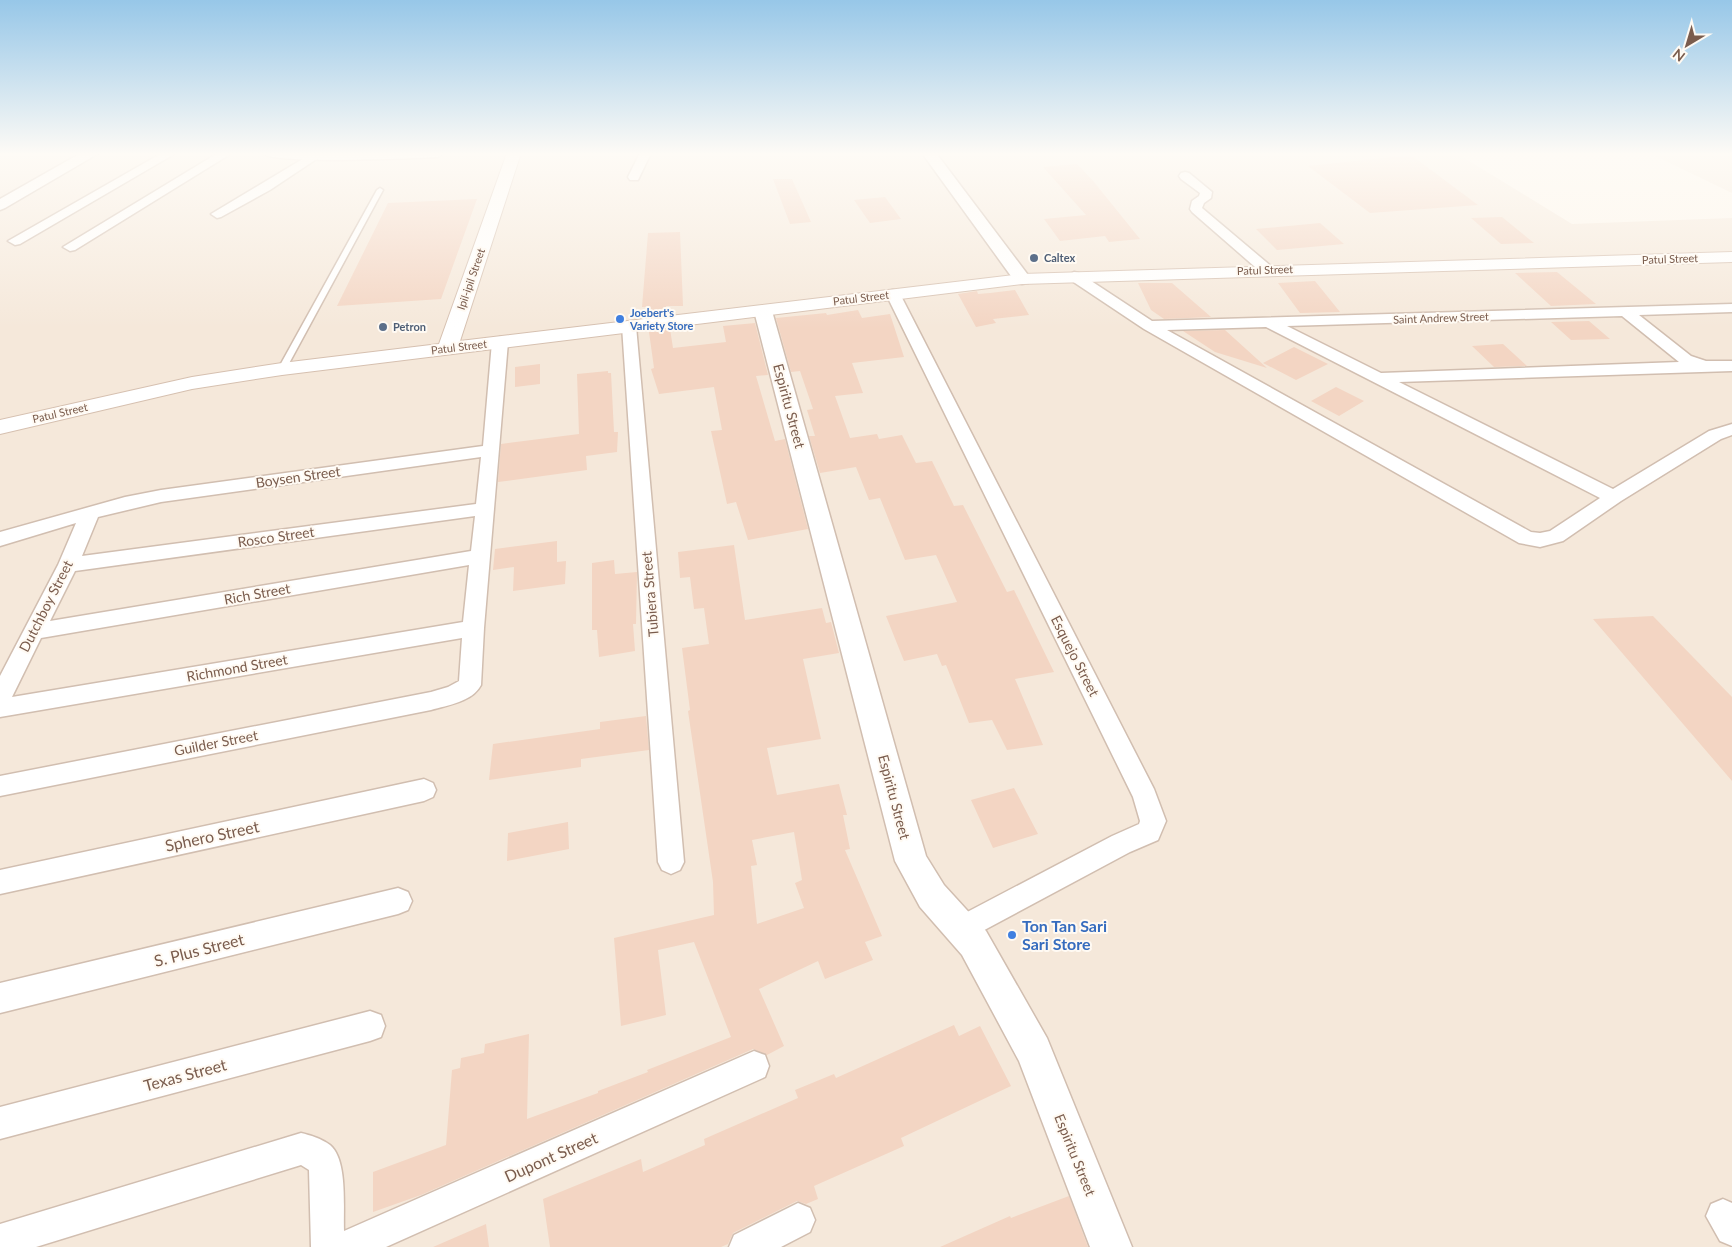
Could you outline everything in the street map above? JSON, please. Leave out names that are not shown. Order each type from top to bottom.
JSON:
[{"type":"main road","name":"Ipil-ipil Street","points":[[447,349],[494,211]]},
{"type":"main road","name":"Patul Street","points":[[0,427],[192,383],[500,342],[1022,279],[1732,257]]},
{"type":"street","points":[[16,241],[69,211]]},
{"type":"street","points":[[70,247],[130,211]]},
{"type":"street","points":[[217,214],[222,211]]},
{"type":"street","points":[[972,211],[1022,279]]},
{"type":"street","points":[[1199,211],[1267,270]]},
{"type":"street","points":[[1074,276],[1149,326],[1494,518],[1526,538],[1540,540],[1556,536],[1614,497],[1715,435],[1732,429]]},
{"type":"street","name":"Esquejo Street","points":[[893,294],[1145,797],[1153,821],[1149,832],[1121,844],[962,928]]},
{"type":"street","name":"Saint Andrew Street","points":[[1149,326],[1732,308]]},
{"type":"street","name":"Espiritu Street","points":[[763,311],[911,861],[932,896],[974,943],[1034,1051],[1112,1247]]},
{"type":"street","points":[[1626,312],[1685,359],[1704,366]]},
{"type":"street","points":[[1268,322],[1614,497]]},
{"type":"street","name":"Tubiera Street","points":[[629,326],[671,862]]},
{"type":"street","points":[[473,628],[484,508],[492,450],[500,342]]},
{"type":"street","points":[[1378,378],[1732,366]]},
{"type":"street","name":"Boysen Street","points":[[0,539],[125,503],[161,496],[492,450]]},
{"type":"street","name":"Rosco Street","points":[[68,565],[484,508]]},
{"type":"street","name":"Dutchboy Street","points":[[0,698],[68,565],[90,513]]},
{"type":"street","name":"Rich Street","points":[[33,632],[480,556]]},
{"type":"street","name":"Guilder Street","points":[[0,786],[431,701],[455,694],[470,685],[473,628]]},
{"type":"street","name":"Richmond Street","points":[[0,708],[473,628]]},
{"type":"street","name":"Sphero Street","points":[[0,882],[424,790]]},
{"type":"street","name":"S. Plus Street","points":[[0,998],[398,901]]},
{"type":"street","name":"Texas Street","points":[[0,1123],[370,1026]]},
{"type":"street","name":"Dupont Street","points":[[347,1247],[754,1066]]},
{"type":"street","points":[[0,1241],[300,1149],[313,1152],[321,1158],[325,1165],[328,1247]]},
{"type":"street","points":[[746,1247],[798,1220]]},
{"type":"lane","points":[[282,370],[368,211]]},
{"type":"shaded area","points":[[0,211],[1551,211],[1572,224],[1732,218],[1732,1247],[0,1247]]},
{"type":"building","points":[[384,211],[473,211],[441,299],[337,306]]},
{"type":"building","points":[[785,211],[806,211],[811,222],[790,224]]},
{"type":"building","points":[[862,211],[895,211],[901,219],[870,223]]},
{"type":"building","points":[[1083,211],[1118,211],[1140,239],[1109,242],[1105,236],[1060,241],[1044,219],[1086,215]]},
{"type":"building","points":[[1368,211],[1394,211],[1370,213]]},
{"type":"building","points":[[1502,217],[1534,243],[1501,244],[1471,218]]},
{"type":"building","points":[[1320,223],[1344,244],[1277,250],[1256,229]]},
{"type":"building","points":[[680,232],[683,306],[666,306],[667,314],[647,317],[646,307],[642,307],[648,233]]},
{"type":"building","points":[[1557,272],[1596,304],[1551,306],[1515,273]]},
{"type":"building","points":[[1315,281],[1340,312],[1300,313],[1278,283]]},
{"type":"building","points":[[1138,283],[1172,283],[1211,317],[1164,319],[1151,310]]},
{"type":"building","points":[[1015,290],[1029,315],[993,319],[996,323],[976,327],[958,294],[977,291],[978,294]]},
{"type":"building","points":[[858,310],[862,318],[890,314],[904,357],[852,363],[863,393],[835,396],[850,438],[877,434],[879,439],[902,435],[916,463],[932,461],[954,506],[963,505],[1007,592],[1014,590],[1054,672],[1015,679],[1043,745],[1007,750],[992,720],[969,723],[946,665],[942,666],[937,654],[904,661],[886,616],[957,602],[936,555],[905,560],[880,498],[869,500],[856,467],[820,473],[809,436],[815,436],[807,410],[813,409],[800,371],[791,372],[776,318],[826,313],[827,315]]},
{"type":"building","points":[[1589,321],[1610,339],[1571,340],[1551,322]]},
{"type":"building","points":[[755,323],[768,375],[756,376],[775,441],[785,439],[808,529],[748,540],[736,502],[727,504],[711,431],[722,430],[714,387],[659,394],[651,369],[654,368],[649,332],[670,329],[673,348],[726,342],[723,326]]},
{"type":"building","points":[[1225,330],[1267,368],[1215,352],[1183,331]]},
{"type":"building","points":[[1503,344],[1527,366],[1494,367],[1472,346]]},
{"type":"building","points":[[1294,347],[1328,364],[1296,380],[1263,363]]},
{"type":"building","points":[[540,364],[540,384],[515,387],[515,367]]},
{"type":"building","points":[[608,371],[608,373],[611,373],[614,432],[618,432],[617,452],[586,456],[587,470],[498,482],[501,444],[579,434],[577,374]]},
{"type":"building","points":[[1336,387],[1364,401],[1339,416],[1311,401]]},
{"type":"building","points":[[557,541],[557,562],[566,561],[565,584],[513,591],[514,567],[493,570],[495,549]]},
{"type":"building","points":[[734,545],[745,620],[822,608],[826,623],[831,622],[839,653],[803,659],[821,739],[767,748],[777,795],[839,784],[847,815],[843,815],[850,849],[845,850],[882,936],[865,942],[873,960],[825,979],[818,961],[759,989],[784,1046],[767,1055],[753,1049],[421,1195],[373,1212],[373,1172],[446,1145],[452,1070],[460,1068],[461,1058],[484,1053],[485,1044],[529,1034],[527,1119],[598,1093],[598,1091],[648,1072],[647,1070],[731,1037],[694,942],[658,950],[666,1015],[621,1026],[614,938],[714,915],[713,882],[688,711],[690,710],[682,648],[709,644],[704,608],[694,609],[690,577],[680,578],[678,552]],"holes":[[[794,832],[802,880],[795,883],[804,908],[757,924],[751,866],[757,865],[752,840]]]},
{"type":"building","points":[[614,560],[615,574],[637,572],[636,624],[633,624],[635,651],[599,657],[597,630],[592,630],[592,563]]},
{"type":"building","points":[[1653,616],[1732,697],[1732,781],[1593,619]]},
{"type":"building","points":[[646,716],[649,750],[581,759],[581,767],[489,780],[493,744],[600,729],[600,722]]},
{"type":"building","points":[[1014,788],[1038,834],[993,848],[971,800]]},
{"type":"building","points":[[568,822],[569,849],[507,861],[508,833]]},
{"type":"building","points":[[954,1025],[959,1036],[980,1026],[1011,1086],[901,1138],[904,1146],[814,1186],[818,1199],[806,1204],[797,1201],[733,1233],[728,1244],[721,1247],[550,1247],[543,1199],[641,1159],[643,1172],[705,1145],[704,1139],[798,1098],[795,1090],[834,1074],[836,1078]]},
{"type":"building","points":[[1069,1196],[1088,1247],[940,1247],[1010,1216],[1011,1218]]},
{"type":"building","points":[[486,1224],[489,1247],[433,1247]]},
{"type":"place","name":"Caltex","points":[[1034,258]]},
{"type":"place","name":"Joebert's Variety Store","points":[[620,319]]},
{"type":"place","name":"Petron","points":[[383,327]]},
{"type":"place","name":"Ton Tan Sari Sari Store","points":[[1012,935]]}]
